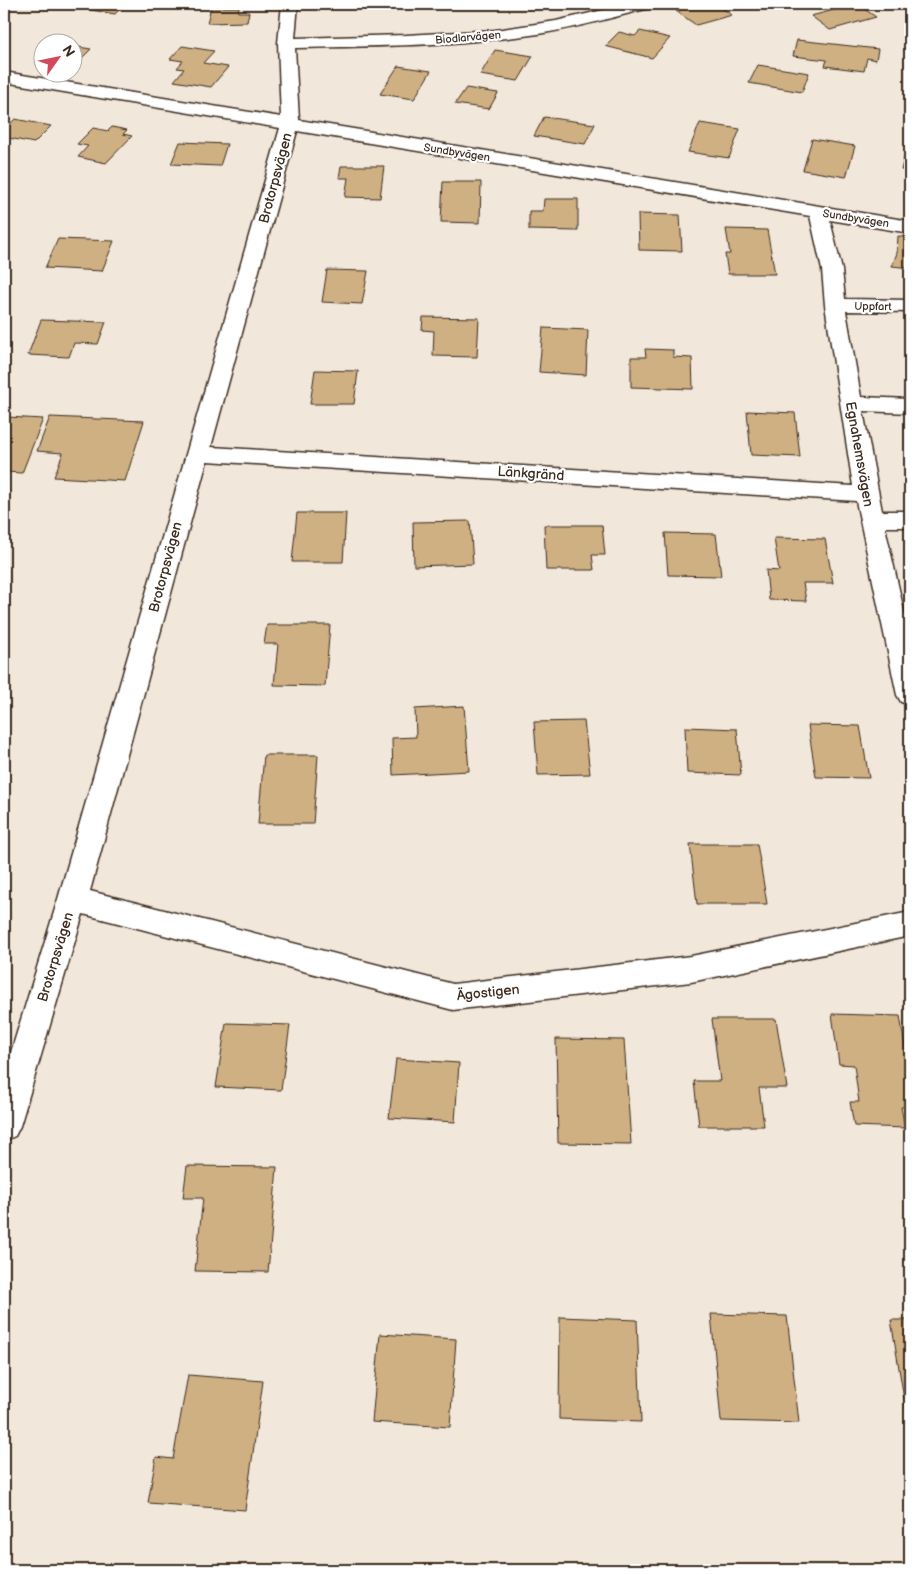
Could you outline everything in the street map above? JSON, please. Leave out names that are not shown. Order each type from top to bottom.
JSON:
[{"type":"street","name":"Brotorpsvägen","points":[[4,1126],[73,899],[290,124],[286,43],[290,4]]},
{"type":"street","name":"Biodlarvägen","points":[[286,43],[475,37],[552,26],[647,4]]},
{"type":"street","name":"Sundbyvägen","points":[[4,77],[910,227]]},
{"type":"street","name":"Egnahemsvägen","points":[[819,213],[832,270],[835,305],[871,519],[901,612],[910,695]]},
{"type":"street","name":"Uppfart","points":[[835,305],[910,306]]},
{"type":"street","points":[[851,404],[910,406]]},
{"type":"street","name":"Länkgränd","points":[[197,453],[866,494]]},
{"type":"street","points":[[871,519],[910,519]]},
{"type":"street","name":"Ägostigen","points":[[73,899],[453,997],[691,969],[910,924]]},
{"type":"building","points":[[4,4],[15,4],[4,14]]},
{"type":"building","points":[[84,4],[125,4],[115,14],[79,8]]},
{"type":"building","points":[[703,4],[716,4],[732,15],[696,25],[676,11]]},
{"type":"building","points":[[857,4],[876,17],[830,30],[811,16]]},
{"type":"building","points":[[211,7],[239,7],[238,12],[249,12],[247,22],[207,23]]},
{"type":"building","points":[[640,31],[670,38],[652,58],[605,46],[619,32],[635,36]]},
{"type":"building","points":[[797,40],[878,49],[876,60],[867,58],[864,71],[825,66],[827,60],[793,56]]},
{"type":"building","points":[[182,46],[214,51],[203,63],[228,67],[211,87],[174,81],[184,69],[177,68],[183,61],[170,59]]},
{"type":"building","points":[[82,48],[91,49],[82,58]]},
{"type":"building","points":[[495,50],[533,56],[518,81],[480,75]]},
{"type":"building","points":[[758,65],[809,73],[802,92],[749,83]]},
{"type":"building","points":[[398,66],[431,71],[414,99],[380,94]]},
{"type":"building","points":[[466,88],[498,93],[489,109],[455,104]]},
{"type":"building","points":[[544,117],[595,124],[585,144],[534,136]]},
{"type":"building","points":[[15,119],[51,126],[34,143],[4,137],[4,130]]},
{"type":"building","points":[[700,123],[740,129],[729,158],[688,152]]},
{"type":"building","points":[[112,127],[127,130],[123,134],[132,136],[106,163],[78,157],[88,146],[77,144],[93,128],[108,131]]},
{"type":"building","points":[[812,139],[855,146],[846,177],[803,170]]},
{"type":"building","points":[[909,139],[910,171],[901,170]]},
{"type":"building","points":[[180,142],[227,144],[220,166],[171,164]]},
{"type":"building","points":[[341,166],[384,166],[380,198],[345,197],[348,178],[339,178]]},
{"type":"building","points":[[443,182],[481,182],[480,223],[441,222]]},
{"type":"building","points":[[544,199],[578,199],[578,231],[529,230],[529,211],[543,211]]},
{"type":"building","points":[[638,214],[680,215],[682,251],[639,250]]},
{"type":"building","points":[[726,229],[767,230],[775,274],[728,274],[725,254],[730,254]]},
{"type":"building","points":[[898,236],[910,238],[910,268],[892,266],[897,253]]},
{"type":"building","points":[[58,239],[114,241],[102,271],[45,268]]},
{"type":"building","points":[[327,270],[368,271],[362,304],[322,302]]},
{"type":"building","points":[[423,317],[479,318],[477,357],[433,356],[434,331],[422,330]]},
{"type":"building","points":[[41,320],[106,322],[98,344],[74,343],[69,357],[28,355]]},
{"type":"building","points":[[543,328],[588,330],[586,375],[539,372]]},
{"type":"building","points":[[645,349],[673,350],[673,357],[692,358],[693,389],[631,387],[631,357],[646,357]]},
{"type":"building","points":[[315,370],[358,371],[354,404],[310,404]]},
{"type":"building","points":[[747,411],[795,413],[800,457],[751,455]]},
{"type":"building","points":[[7,417],[43,419],[22,473],[4,472],[4,424]]},
{"type":"building","points":[[50,417],[144,421],[125,481],[54,477],[63,453],[37,451]]},
{"type":"building","points":[[297,513],[346,513],[343,562],[292,562]]},
{"type":"building","points":[[470,521],[473,564],[414,566],[413,522]]},
{"type":"building","points":[[544,525],[602,525],[605,555],[592,555],[594,570],[546,570]]},
{"type":"building","points":[[665,533],[716,534],[721,576],[668,575]]},
{"type":"building","points":[[774,538],[825,539],[833,583],[803,583],[806,601],[769,600],[766,570],[779,571]]},
{"type":"building","points":[[267,625],[330,625],[325,686],[274,685],[278,644],[264,644]]},
{"type":"building","points":[[464,706],[469,771],[393,775],[392,738],[416,737],[415,709]]},
{"type":"building","points":[[584,721],[590,774],[538,775],[534,722]]},
{"type":"building","points":[[808,725],[860,726],[869,778],[816,777]]},
{"type":"building","points":[[685,727],[737,729],[741,775],[687,773]]},
{"type":"building","points":[[264,755],[318,755],[313,824],[258,824]]},
{"type":"building","points":[[690,844],[757,844],[767,904],[697,904]]},
{"type":"building","points":[[832,1014],[900,1016],[906,1053],[910,1053],[910,1107],[901,1107],[905,1128],[854,1126],[850,1102],[859,1102],[854,1065],[839,1064]]},
{"type":"building","points":[[712,1019],[776,1019],[787,1088],[759,1088],[764,1126],[699,1126],[694,1081],[720,1081]]},
{"type":"building","points":[[226,1023],[290,1025],[281,1090],[216,1087]]},
{"type":"building","points":[[556,1039],[624,1040],[631,1144],[558,1143]]},
{"type":"building","points":[[396,1059],[459,1063],[455,1122],[389,1118]]},
{"type":"building","points":[[187,1166],[277,1167],[268,1272],[195,1271],[203,1198],[183,1198]]},
{"type":"building","points":[[711,1314],[787,1316],[799,1423],[721,1421]]},
{"type":"building","points":[[560,1317],[637,1320],[641,1422],[559,1419]]},
{"type":"building","points":[[891,1320],[910,1320],[910,1417],[907,1417]]},
{"type":"building","points":[[380,1334],[456,1339],[450,1427],[372,1422]]},
{"type":"building","points":[[188,1375],[263,1381],[245,1510],[148,1503],[156,1457],[173,1459]]}]
